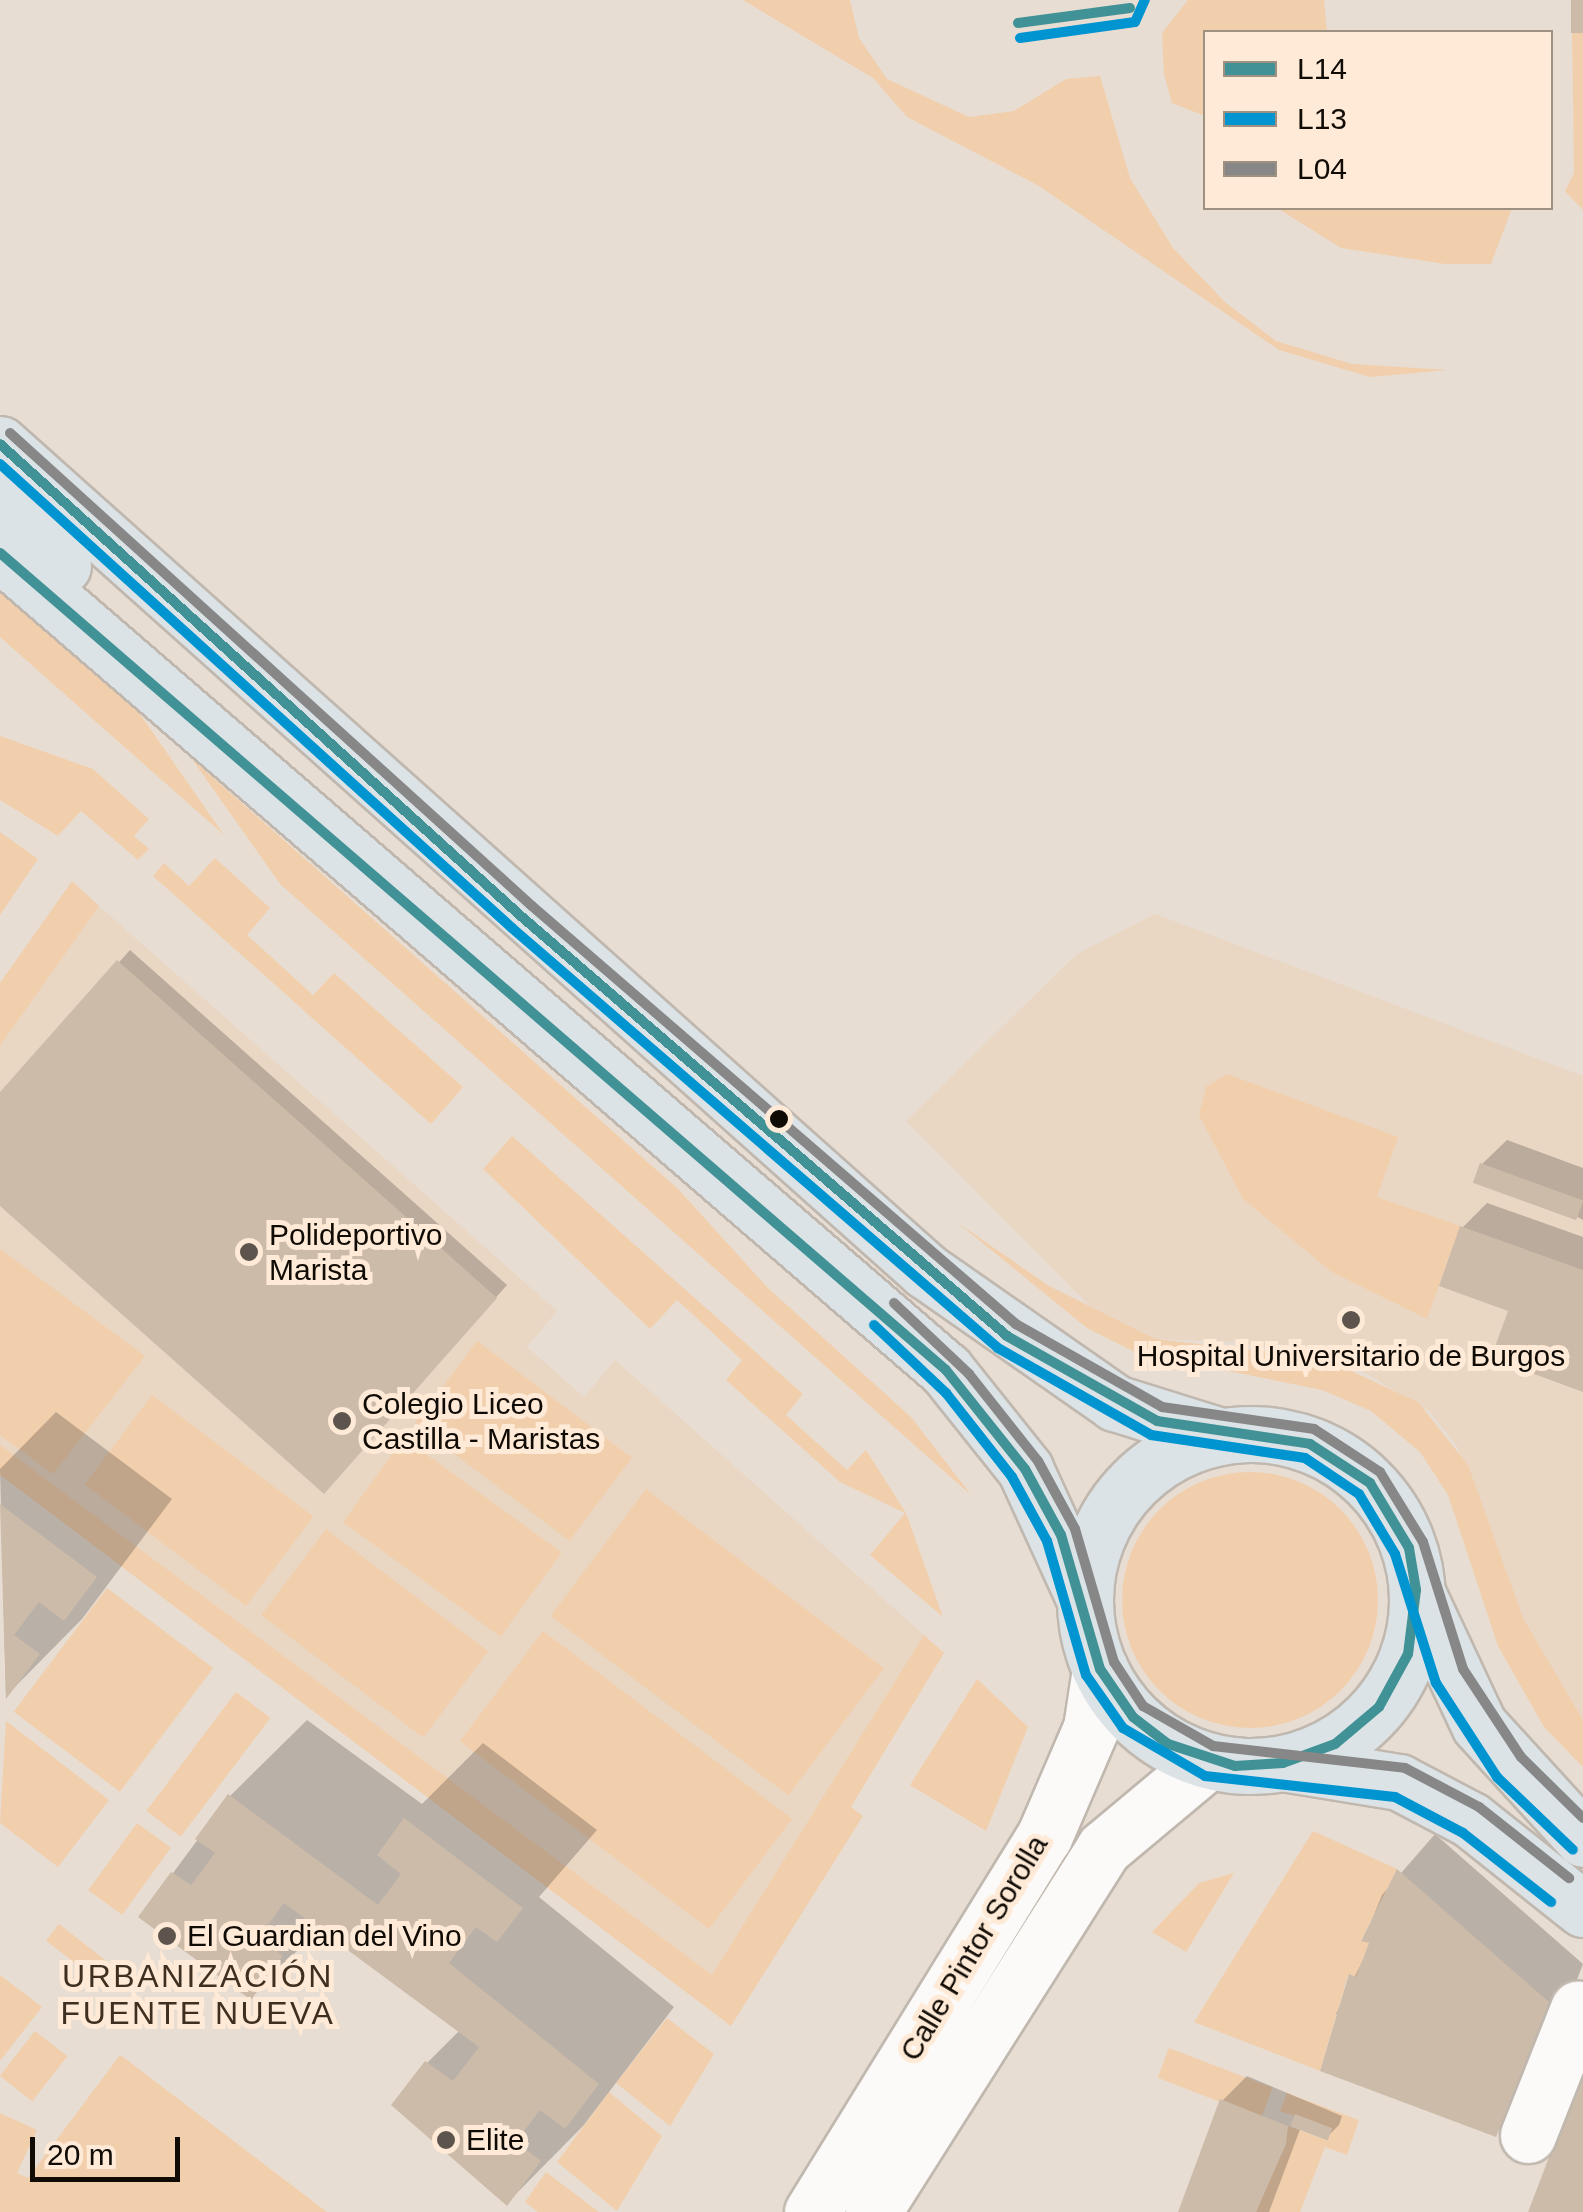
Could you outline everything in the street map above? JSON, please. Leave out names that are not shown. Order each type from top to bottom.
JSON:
[{"type":"main road","points":[[0,444],[522,917],[1007,1336],[1115,1403],[1221,1436],[1276,1435],[1342,1461],[1392,1511],[1416,1590],[1480,1725],[1583,1839]]},
{"type":"main road","points":[[0,503],[522,917]]},
{"type":"main road","points":[[0,503],[495,971]]},
{"type":"main road","points":[[0,552],[495,971],[946,1370],[1025,1468],[1085,1600],[1100,1669],[1133,1717],[1208,1761],[1283,1763],[1399,1782],[1470,1820],[1583,1910]]},
{"type":"main road","points":[[1085,1600],[1090,1557],[1124,1491],[1151,1466],[1221,1436]]},
{"type":"main road","points":[[1283,1763],[1335,1744],[1378,1707],[1408,1654],[1416,1590]]},
{"type":"street","name":"Calle Pintor Sorolla","points":[[812,2212],[1044,1836],[1091,1728],[1100,1669]]},
{"type":"street","name":"Calle Pintor Sorolla","points":[[874,2212],[1104,1848],[1208,1761]]},
{"type":"street","points":[[1528,2135],[1578,2009]]},
{"type":"shaded area","points":[[743,0],[850,0],[859,38],[887,79],[969,117],[1014,111],[1066,79],[1100,76],[1130,178],[1173,248],[1225,302],[1276,341],[1352,364],[1448,370],[1370,377],[1279,350],[1039,186],[907,117],[873,78]]},
{"type":"shaded area","points":[[1188,0],[1324,0],[1327,30],[1203,30],[1203,115],[1172,103],[1164,74],[1162,33]]},
{"type":"shaded area","points":[[1572,33],[1583,33],[1583,210],[1565,191],[1574,173]]},
{"type":"shaded area","points":[[1280,210],[1511,210],[1491,264],[1445,264],[1341,248]]},
{"type":"shaded area","points":[[0,591],[140,714],[224,835],[0,637]]},
{"type":"shaded area","points":[[0,736],[93,769],[149,819],[134,836],[149,849],[138,860],[81,811],[58,836],[0,800]]},
{"type":"shaded area","points":[[192,759],[678,1189],[768,1288],[911,1417],[971,1495],[280,884]]},
{"type":"shaded area","points":[[0,832],[38,859],[0,915]]},
{"type":"shaded area","points":[[215,858],[270,908],[247,935],[313,995],[334,973],[463,1087],[431,1124],[153,876],[164,863],[189,886]]},
{"type":"shaded area","points":[[72,881],[99,906],[0,1046],[0,983]]},
{"type":"shaded area","name":"Colegio Liceo Castilla - Maristas","points":[[99,906],[557,1311],[527,1347],[584,1397],[615,1360],[924,1635],[712,1976],[0,1445],[0,1046]]},
{"type":"shaded area","name":"Hospital Universitario de Burgos","points":[[1155,914],[1583,1076],[1583,1720],[1523,1618],[1457,1446],[1430,1412],[1354,1366],[1240,1342],[1157,1339],[1090,1306],[906,1121],[1077,954]]},
{"type":"shaded area","points":[[1227,1074],[1398,1137],[1377,1197],[1460,1226],[1427,1319],[1332,1272],[1243,1199],[1199,1115],[1206,1087]]},
{"type":"shaded area","points":[[512,1136],[803,1394],[786,1415],[847,1470],[866,1450],[906,1513],[943,1617],[870,1555],[905,1513],[840,1482],[726,1380],[742,1360],[677,1300],[650,1329],[483,1169]]},
{"type":"shaded area","points":[[958,1223],[1049,1286],[1156,1339],[1323,1358],[1418,1402],[1468,1465],[1523,1618],[1583,1720],[1583,1767],[1544,1727],[1498,1646],[1448,1495],[1420,1452],[1371,1411],[1322,1390],[1135,1352],[1087,1328]]},
{"type":"shaded area","points":[[0,1249],[145,1356],[53,1474],[0,1435]]},
{"type":"shaded area","points":[[477,1341],[632,1458],[569,1541],[414,1424]]},
{"type":"shaded area","points":[[152,1395],[313,1517],[246,1606],[85,1484]]},
{"type":"shaded area","points":[[404,1438],[562,1553],[501,1637],[343,1522]]},
{"type":"shaded area","points":[[0,1445],[712,1975],[924,1635],[944,1653],[851,1807],[863,1816],[731,2026],[0,1475]]},
{"type":"shaded area","points":[[1250,1472],[1275,1474],[1299,1482],[1341,1509],[1368,1551],[1376,1575],[1376,1625],[1368,1649],[1341,1691],[1299,1718],[1275,1726],[1250,1728],[1225,1726],[1201,1718],[1159,1691],[1132,1649],[1124,1625],[1122,1600],[1124,1575],[1132,1551],[1159,1509],[1201,1482],[1225,1474]]},
{"type":"shaded area","points":[[646,1489],[884,1668],[788,1795],[550,1616]]},
{"type":"shaded area","points":[[326,1529],[488,1651],[423,1737],[261,1615]]},
{"type":"shaded area","points":[[107,1588],[213,1668],[120,1792],[14,1712]]},
{"type":"shaded area","points":[[543,1631],[792,1819],[709,1929],[460,1741]]},
{"type":"shaded area","points":[[977,1679],[1028,1727],[986,1831],[910,1785]]},
{"type":"shaded area","points":[[236,1692],[270,1718],[181,1837],[146,1811]]},
{"type":"shaded area","points":[[6,1721],[109,1800],[58,1867],[0,1823]]},
{"type":"shaded area","points":[[137,1823],[171,1848],[122,1915],[88,1890]]},
{"type":"shaded area","points":[[1313,1831],[1397,1869],[1361,1940],[1369,1943],[1356,1977],[1348,1975],[1320,2071],[1194,2022]]},
{"type":"shaded area","points":[[1234,1873],[1186,1952],[1152,1932],[1199,1883]]},
{"type":"shaded area","points":[[59,1924],[111,1965],[98,1981],[46,1941]]},
{"type":"shaded area","points":[[0,1975],[42,2007],[0,2061]]},
{"type":"shaded area","points":[[667,2018],[714,2054],[670,2126],[616,2083]]},
{"type":"shaded area","points":[[35,2031],[67,2056],[32,2101],[0,2076]]},
{"type":"shaded area","points":[[1169,2048],[1273,2088],[1261,2118],[1158,2078]]},
{"type":"shaded area","points":[[120,2055],[327,2212],[0,2212],[0,2113],[37,2130],[17,2173],[28,2178]]},
{"type":"shaded area","points":[[609,2092],[662,2136],[617,2211],[557,2162]]},
{"type":"shaded area","points":[[1287,2093],[1359,2120],[1347,2155],[1325,2147],[1300,2212],[1256,2212],[1288,2126],[1327,2140],[1332,2129],[1280,2111]]},
{"type":"shaded area","points":[[546,2172],[599,2212],[538,2212],[525,2202]]},
{"type":"building","points":[[1571,0],[1583,0],[1583,33],[1571,33]]},
{"type":"building","name":"Polideportivo Marista","points":[[117,960],[497,1298],[324,1494],[0,1206],[0,1092]]},
{"type":"building","points":[[1480,1163],[1583,1200],[1576,1220],[1473,1183]]},
{"type":"building","points":[[1460,1226],[1583,1270],[1583,1392],[1491,1358],[1508,1311],[1439,1286]]},
{"type":"building","points":[[0,1504],[97,1577],[64,1621],[39,1602],[14,1635],[40,1654],[6,1699]]},
{"type":"building","points":[[228,1794],[378,1905],[401,1874],[377,1855],[404,1818],[523,1908],[497,1942],[476,1927],[449,1963],[599,2084],[565,2129],[540,2110],[516,2142],[541,2161],[507,2206],[391,2105],[425,2061],[453,2081],[479,2047],[284,1903],[258,1938],[283,1956],[251,2000],[138,1917],[171,1872],[191,1885],[215,1853],[195,1839]]},
{"type":"building","points":[[1397,1869],[1549,2002],[1496,2137],[1320,2071],[1349,1974],[1356,1977],[1369,1943],[1361,1941]]},
{"type":"building","points":[[1583,2069],[1583,2212],[1528,2212]]},
{"type":"building","points":[[1220,2099],[1288,2126],[1286,2144],[1256,2212],[1178,2212]]},
{"type":"building","points":[[1295,2114],[1332,2128],[1328,2140],[1290,2126]]},
{"type":"transit line","name":"L13","points":[[1020,38],[1135,22],[1145,0]]},
{"type":"transit line","name":"L14","points":[[1018,23],[1130,8]]},
{"type":"transit line","name":"L04","points":[[10,433],[532,906],[1016,1324],[1162,1407],[1314,1429],[1380,1472],[1423,1542],[1463,1669],[1521,1757],[1583,1818]]},
{"type":"transit line","name":"L14","points":[[0,444],[522,917],[1007,1336],[1157,1421],[1310,1444],[1370,1483],[1409,1548],[1416,1590],[1408,1654],[1379,1707],[1335,1744],[1283,1763],[1235,1766],[1168,1744],[1133,1717],[1100,1669],[1061,1535],[1025,1469],[946,1370],[0,553]]},
{"type":"transit line","name":"L13","points":[[0,464],[512,928],[998,1348],[1151,1435],[1305,1458],[1359,1494],[1395,1554],[1436,1683],[1497,1777],[1573,1850]]},
{"type":"transit line","name":"L04","points":[[894,1303],[969,1374],[1038,1461],[1075,1529],[1114,1662],[1143,1706],[1213,1746],[1405,1768],[1479,1807],[1569,1878]]},
{"type":"transit line","name":"L13","points":[[874,1325],[946,1393],[1012,1477],[1047,1541],[1086,1675],[1123,1728],[1205,1776],[1395,1797],[1463,1833],[1551,1902]]},
{"type":"place","name":"Polideportivo Marista","points":[[249,1252]]},
{"type":"place","name":"Hospital Universitario de Burgos","points":[[1351,1320]]},
{"type":"place","name":"Colegio Liceo Castilla - Maristas","points":[[342,1421]]},
{"type":"place","name":"El Guardian del Vino","points":[[167,1936]]},
{"type":"place","name":"Elite","points":[[446,2140]]},
{"type":"district","name":"URBANIZACIÓN FUENTE NUEVA","points":[[198,1996]]}]
